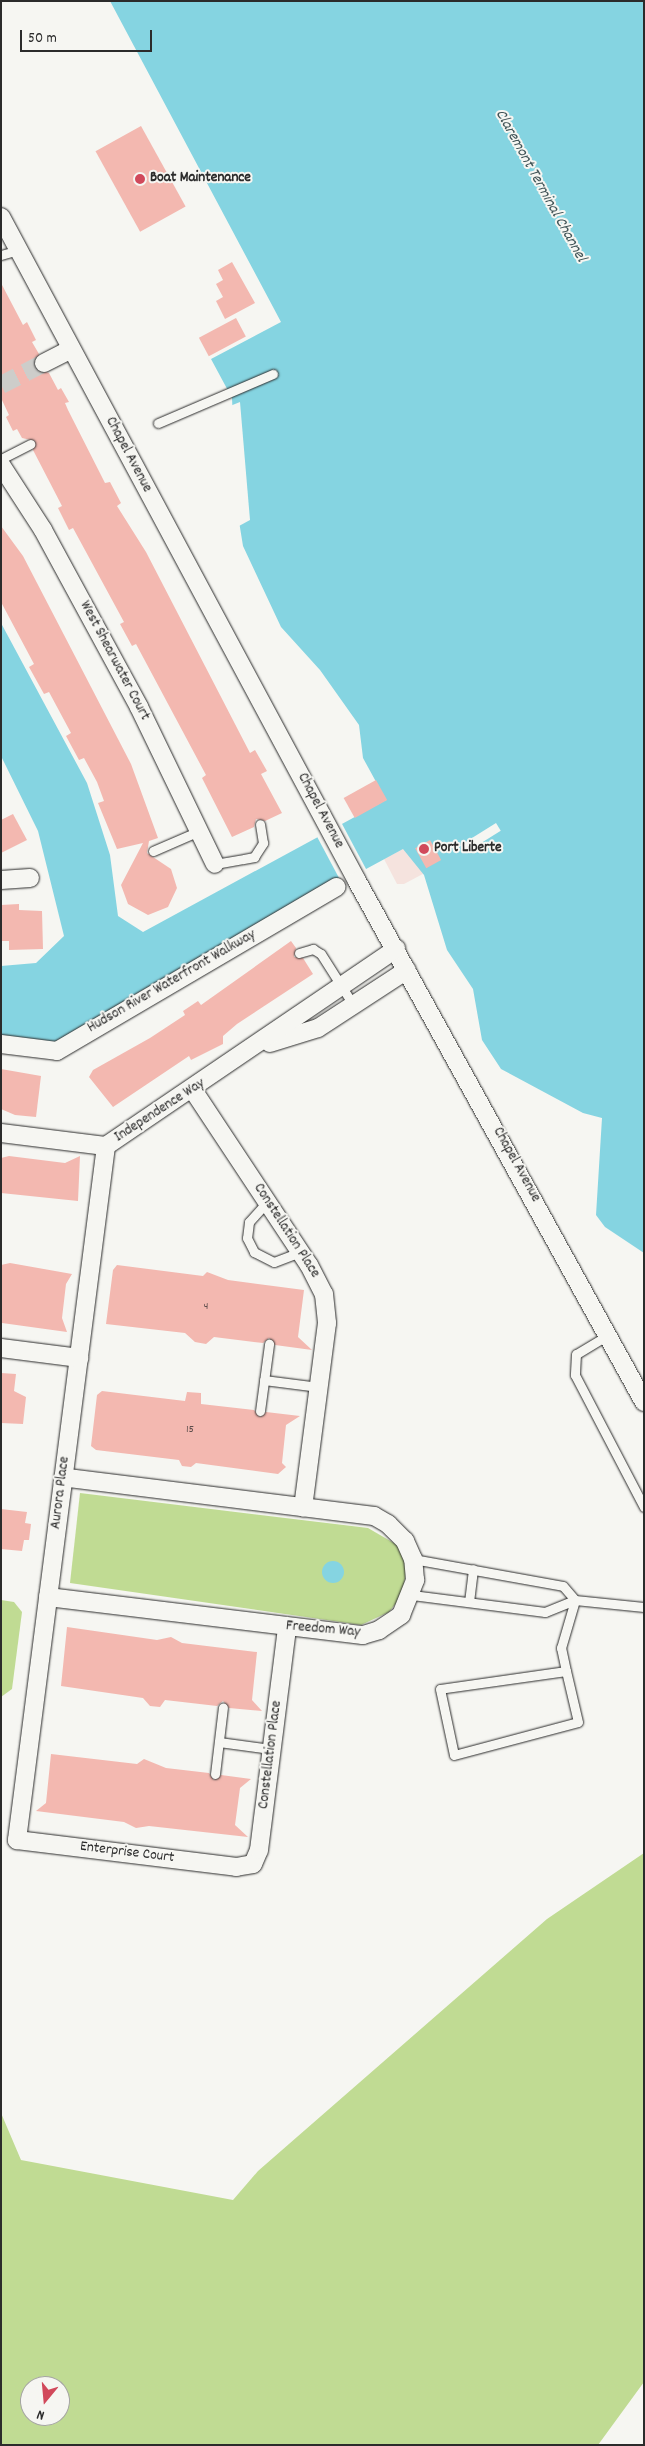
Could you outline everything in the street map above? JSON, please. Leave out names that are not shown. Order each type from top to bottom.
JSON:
[{"type":"street","name":"Chapel Avenue","points":[[1,217],[327,825],[644,1402]]},
{"type":"street","points":[[44,363],[71,349]]},
{"type":"street","name":"West Shearwater Court","points":[[1,465],[56,553],[139,707],[216,864]]},
{"type":"street","points":[[1,880],[30,878]]},
{"type":"street","name":"Hudson River Waterfront Walkway","points":[[1,1044],[56,1051],[337,887]]},
{"type":"street","name":"Independence Way","points":[[1,1133],[106,1146],[193,1090],[396,949]]},
{"type":"street","name":"Independence Way","points":[[251,1050],[318,1028],[407,970]]},
{"type":"street","name":"Constellation Place","points":[[193,1090],[321,1285],[326,1303],[319,1387],[303,1507]]},
{"type":"street","name":"Aurora Place","points":[[17,1840],[106,1146]]},
{"type":"street","points":[[1,1348],[79,1358]]},
{"type":"street","points":[[63,1477],[303,1507],[381,1519],[400,1535],[413,1559]]},
{"type":"street","name":"Freedom Way","points":[[48,1596],[344,1635],[372,1633],[401,1615],[412,1595],[413,1559]]},
{"type":"street","name":"Constellation Place","points":[[236,1867],[248,1867],[257,1860],[287,1627]]},
{"type":"street","name":"Enterprise Court","points":[[17,1840],[236,1867]]},
{"type":"lane","points":[[1,255],[19,250]]},
{"type":"lane","points":[[158,422],[273,374]]},
{"type":"lane","points":[[1,459],[30,444]]},
{"type":"lane","points":[[216,864],[254,857],[263,843],[260,824]]},
{"type":"lane","points":[[153,852],[199,831]]},
{"type":"lane","points":[[299,953],[318,951],[354,1006]]},
{"type":"lane","points":[[267,1202],[249,1222],[248,1238],[254,1252],[274,1262],[300,1252]]},
{"type":"lane","points":[[608,1336],[576,1354],[575,1375],[644,1507]]},
{"type":"lane","points":[[260,1411],[269,1344]]},
{"type":"lane","points":[[264,1380],[319,1387]]},
{"type":"lane","points":[[413,1559],[563,1586],[575,1600]]},
{"type":"lane","points":[[470,1602],[473,1569]]},
{"type":"lane","points":[[412,1595],[545,1612],[575,1600],[644,1607]]},
{"type":"lane","points":[[566,1671],[440,1689],[454,1755],[578,1722],[561,1648],[575,1600]]},
{"type":"lane","points":[[215,1774],[223,1707]]},
{"type":"lane","points":[[219,1742],[272,1749]]},
{"type":"shaded area","points":[[427,836],[464,852],[404,884],[397,884],[384,859]]},
{"type":"green space","points":[[80,1493],[368,1528],[399,1546],[407,1569],[401,1597],[389,1612],[361,1625],[70,1583]]},
{"type":"green space","points":[[1,1600],[14,1602],[22,1612],[12,1689],[1,1697]]},
{"type":"green space","points":[[644,1853],[644,2382],[598,2445],[1,2445],[1,2113],[21,2160],[233,2200],[258,2171],[547,1919]]},
{"type":"water","name":"Claremont Terminal Channel","points":[[110,1],[644,1],[644,1253],[605,1227],[596,1215],[602,1118],[583,1113],[501,1069],[482,1040],[473,989],[447,950],[424,875],[403,849],[132,996],[58,1043],[1,1036],[1,966],[36,963],[64,936],[38,831],[1,756],[1,623],[87,783],[110,855],[118,916],[143,932],[386,800],[363,758],[359,725],[320,670],[281,627],[243,546],[237,509],[232,398],[211,359],[281,322]]},
{"type":"water","points":[[333,1561],[341,1564],[344,1572],[341,1580],[333,1583],[325,1580],[322,1572],[325,1564]]},
{"type":"pier","points":[[240,402],[250,520],[239,526],[234,509],[230,406]]},
{"type":"pier","points":[[341,822],[367,871],[342,884],[316,835]]},
{"type":"pier","points":[[496,823],[501,831],[465,853],[460,845]]},
{"type":"building","name":"Boat Maintenance","points":[[141,126],[186,206],[140,232],[96,151]]},
{"type":"building","points":[[232,262],[255,303],[225,319],[216,301],[223,297],[216,284],[223,280],[218,270]]},
{"type":"building","points":[[1,283],[23,325],[27,322],[36,340],[32,342],[39,354],[35,368],[49,373],[58,390],[61,388],[69,402],[65,403],[68,410],[105,483],[110,482],[121,503],[117,506],[146,552],[250,753],[255,750],[267,771],[261,774],[282,813],[265,821],[256,819],[254,827],[232,837],[202,778],[206,775],[136,644],[132,646],[120,624],[124,622],[73,528],[69,530],[58,508],[62,506],[33,450],[35,441],[22,438],[17,429],[13,431],[6,417],[9,415],[1,398]]},
{"type":"building","points":[[236,318],[246,337],[209,356],[199,338]]},
{"type":"building","points":[[1,526],[23,556],[131,764],[158,838],[149,841],[147,853],[171,869],[177,888],[168,907],[148,915],[128,904],[121,885],[143,843],[117,849],[98,803],[104,801],[97,782],[84,758],[79,760],[66,736],[71,733],[49,692],[44,694],[29,667],[34,664],[1,602]]},
{"type":"building","points":[[376,780],[387,800],[355,818],[344,798]]},
{"type":"building","points":[[13,814],[27,840],[1,853],[1,820]]},
{"type":"building","points":[[430,840],[441,860],[426,868],[415,848]]},
{"type":"building","points":[[19,904],[19,910],[42,911],[43,949],[9,950],[9,941],[1,941],[1,905]]},
{"type":"building","points":[[291,941],[296,948],[294,957],[303,958],[313,974],[237,1024],[223,1036],[223,1044],[191,1060],[189,1056],[113,1107],[89,1077],[93,1070],[150,1038],[185,1015],[183,1011],[198,1001],[201,1005]]},
{"type":"building","points":[[1,1069],[41,1076],[36,1117],[15,1115],[1,1109]]},
{"type":"building","points":[[9,1156],[65,1163],[80,1156],[78,1201],[1,1193],[1,1158]]},
{"type":"building","points":[[10,1263],[72,1274],[66,1284],[62,1318],[67,1332],[2,1323],[1,1265]]},
{"type":"building","points":[[117,1265],[203,1276],[207,1272],[228,1280],[304,1290],[298,1337],[312,1350],[275,1345],[269,1338],[263,1343],[214,1337],[206,1344],[195,1342],[185,1333],[106,1324],[113,1270]]},
{"type":"building","points":[[1,1373],[16,1374],[14,1391],[26,1397],[23,1424],[1,1423]]},
{"type":"building","points":[[102,1391],[185,1401],[187,1392],[201,1393],[201,1404],[254,1410],[260,1417],[266,1412],[300,1416],[286,1425],[282,1463],[286,1467],[278,1474],[196,1463],[191,1467],[182,1466],[179,1460],[96,1450],[91,1446],[97,1395]]},
{"type":"building","points":[[1,1509],[27,1512],[25,1523],[31,1524],[29,1540],[24,1540],[22,1551],[1,1549]]},
{"type":"building","points":[[67,1627],[157,1640],[171,1637],[182,1643],[257,1652],[252,1700],[262,1711],[229,1708],[223,1701],[217,1706],[165,1700],[160,1707],[150,1706],[143,1698],[61,1686]]},
{"type":"building","points":[[51,1754],[137,1764],[144,1759],[166,1768],[209,1773],[214,1780],[221,1775],[251,1779],[240,1788],[235,1825],[248,1837],[149,1826],[136,1828],[124,1822],[36,1811],[46,1803]]},
{"type":"tunnel","points":[[1,385],[44,363]]},
{"type":"place","name":"Boat Maintenance","points":[[140,179]]},
{"type":"place","name":"Port Liberte","points":[[424,849]]}]
